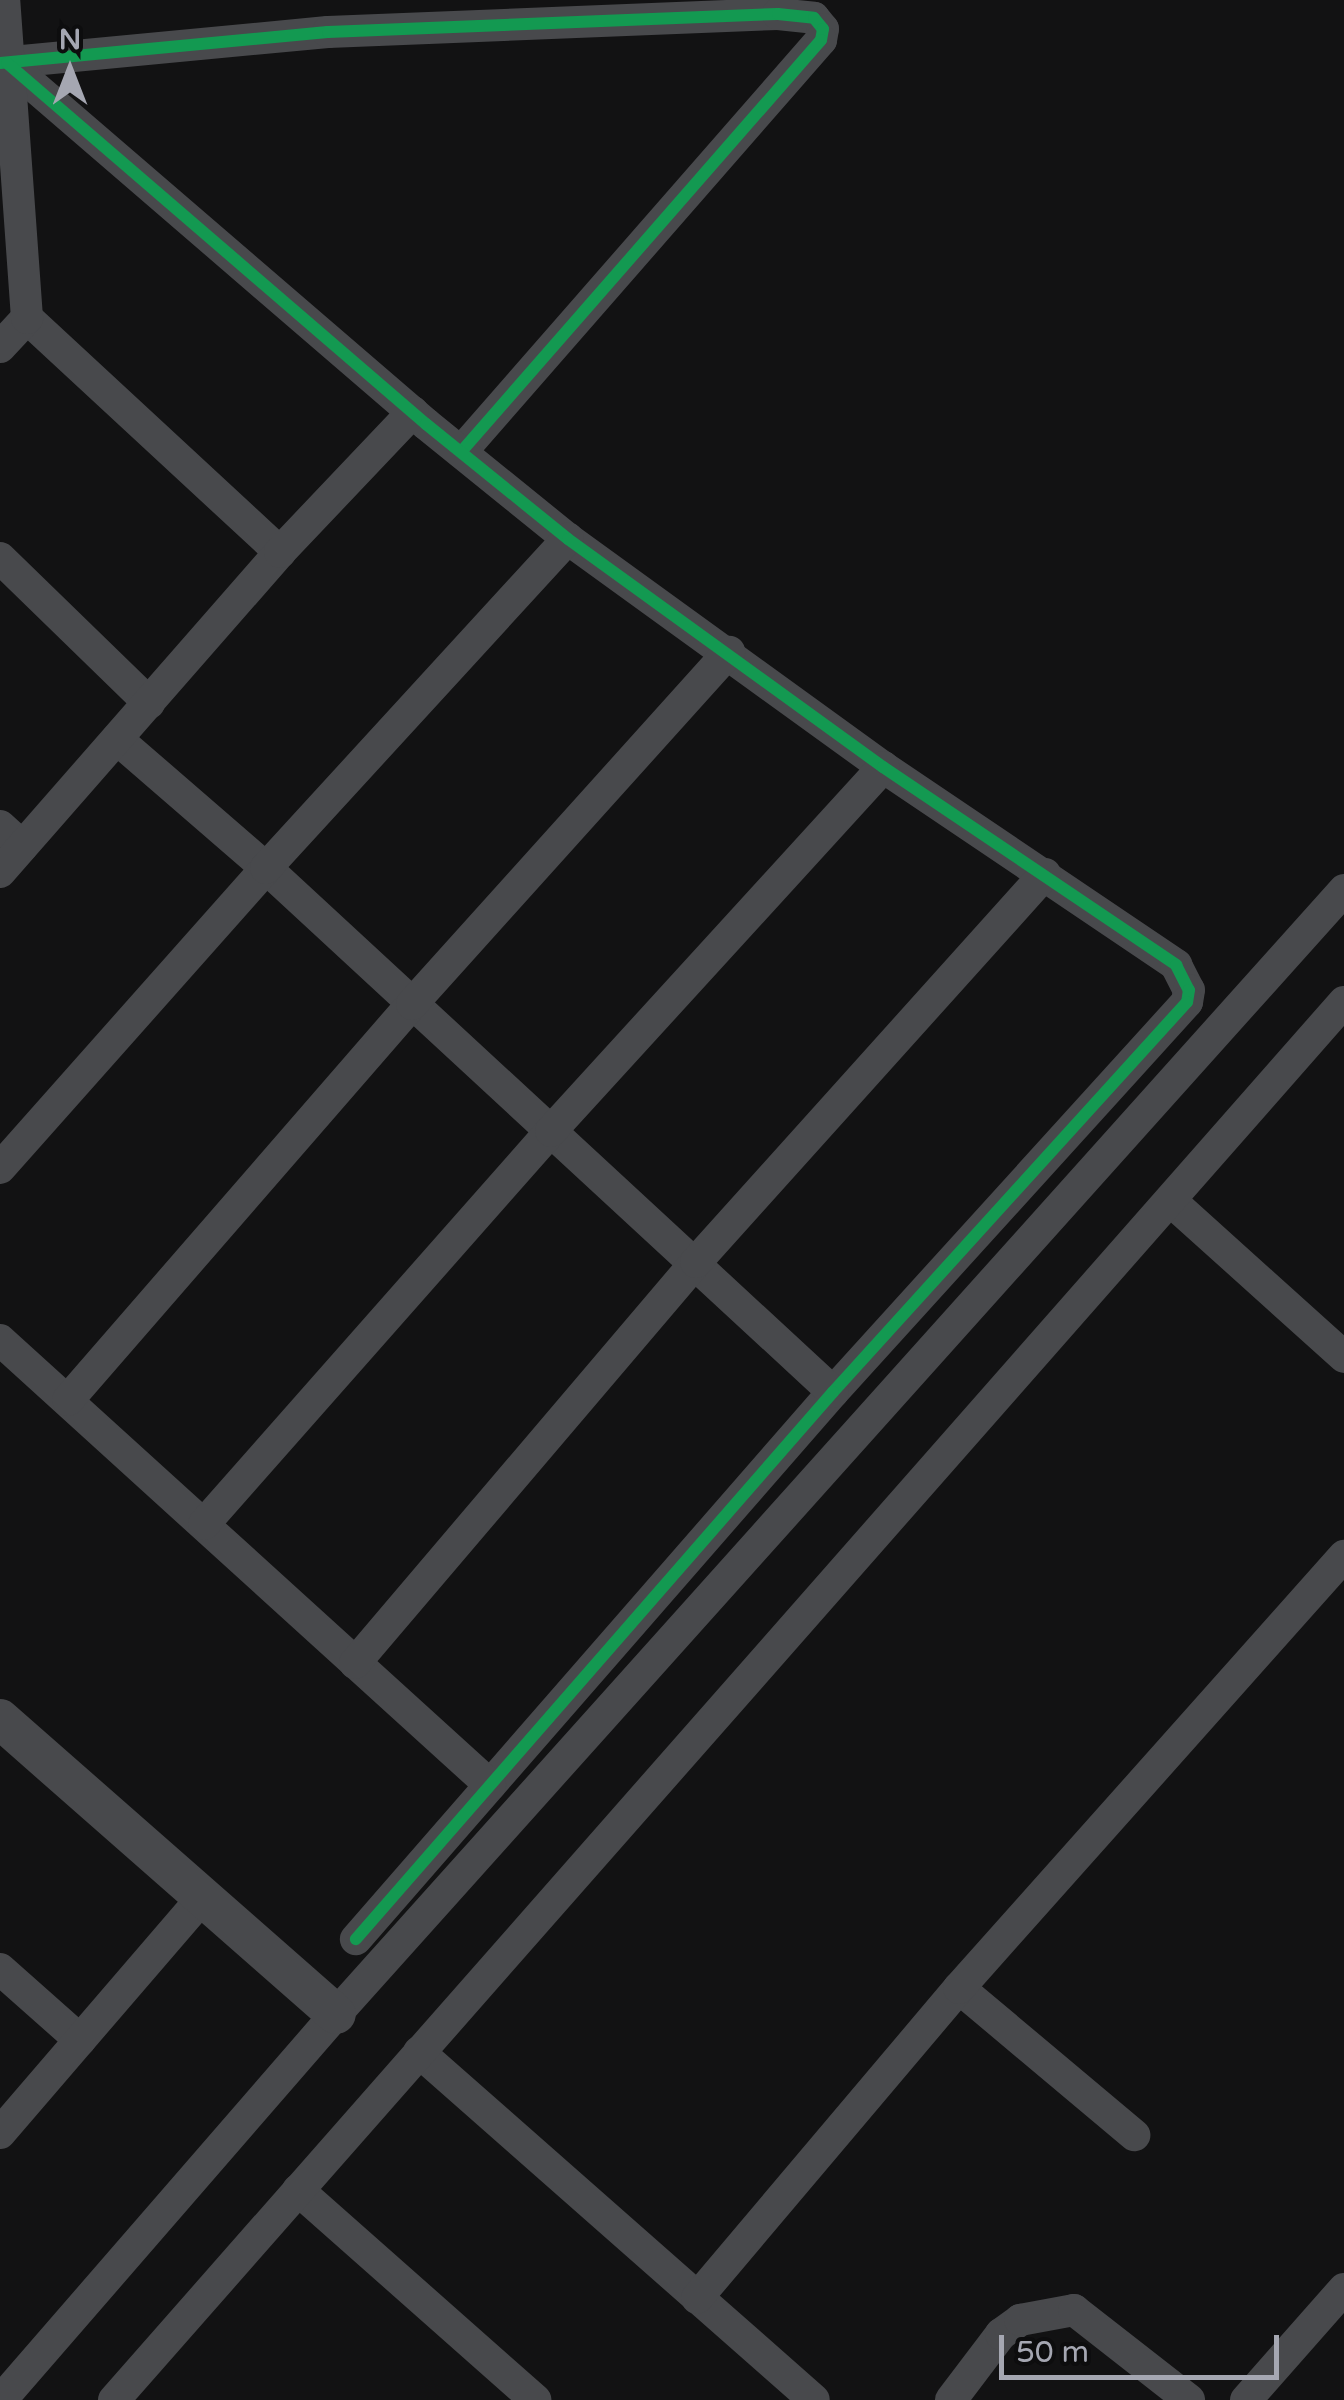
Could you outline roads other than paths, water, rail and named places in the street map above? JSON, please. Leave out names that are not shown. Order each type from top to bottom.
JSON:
[{"type":"street","points":[[4,0],[4,63],[27,318],[280,552]]},
{"type":"street","points":[[4,63],[328,32],[778,14],[814,18],[822,29],[822,40],[461,452]]},
{"type":"street","points":[[4,63],[568,539],[883,767],[1176,964],[1185,978],[1187,1002],[834,1392],[356,1939]]},
{"type":"street","points":[[0,347],[27,318]]},
{"type":"street","points":[[0,872],[11,836],[117,739],[280,552],[413,412]]},
{"type":"street","points":[[0,1168],[266,868],[568,539]]},
{"type":"street","points":[[0,558],[149,703]]},
{"type":"street","points":[[68,1400],[412,1004],[728,652]]},
{"type":"street","points":[[117,739],[266,868],[834,1392]]},
{"type":"street","points":[[204,1524],[551,1130],[883,767]]},
{"type":"street","points":[[355,1664],[696,1262],[1045,874]]},
{"type":"street","points":[[1,2400],[336,2014],[1344,890]]},
{"type":"street","points":[[114,2400],[1344,1002]]},
{"type":"street","points":[[1170,1202],[1344,1357]]},
{"type":"street","points":[[0,1340],[490,1785]]},
{"type":"street","points":[[698,2298],[959,1988],[1344,1556]]},
{"type":"street","points":[[0,1720],[336,2014]]},
{"type":"street","points":[[0,2133],[203,1897]]},
{"type":"street","points":[[0,1969],[80,2040]]},
{"type":"street","points":[[959,1988],[1134,2135]]},
{"type":"street","points":[[419,2052],[814,2400]]},
{"type":"street","points":[[298,2190],[536,2400]]},
{"type":"street","points":[[1246,2400],[1344,2289]]},
{"type":"street","points":[[951,2400],[1000,2334],[1020,2320],[1074,2310],[1189,2400]]}]
